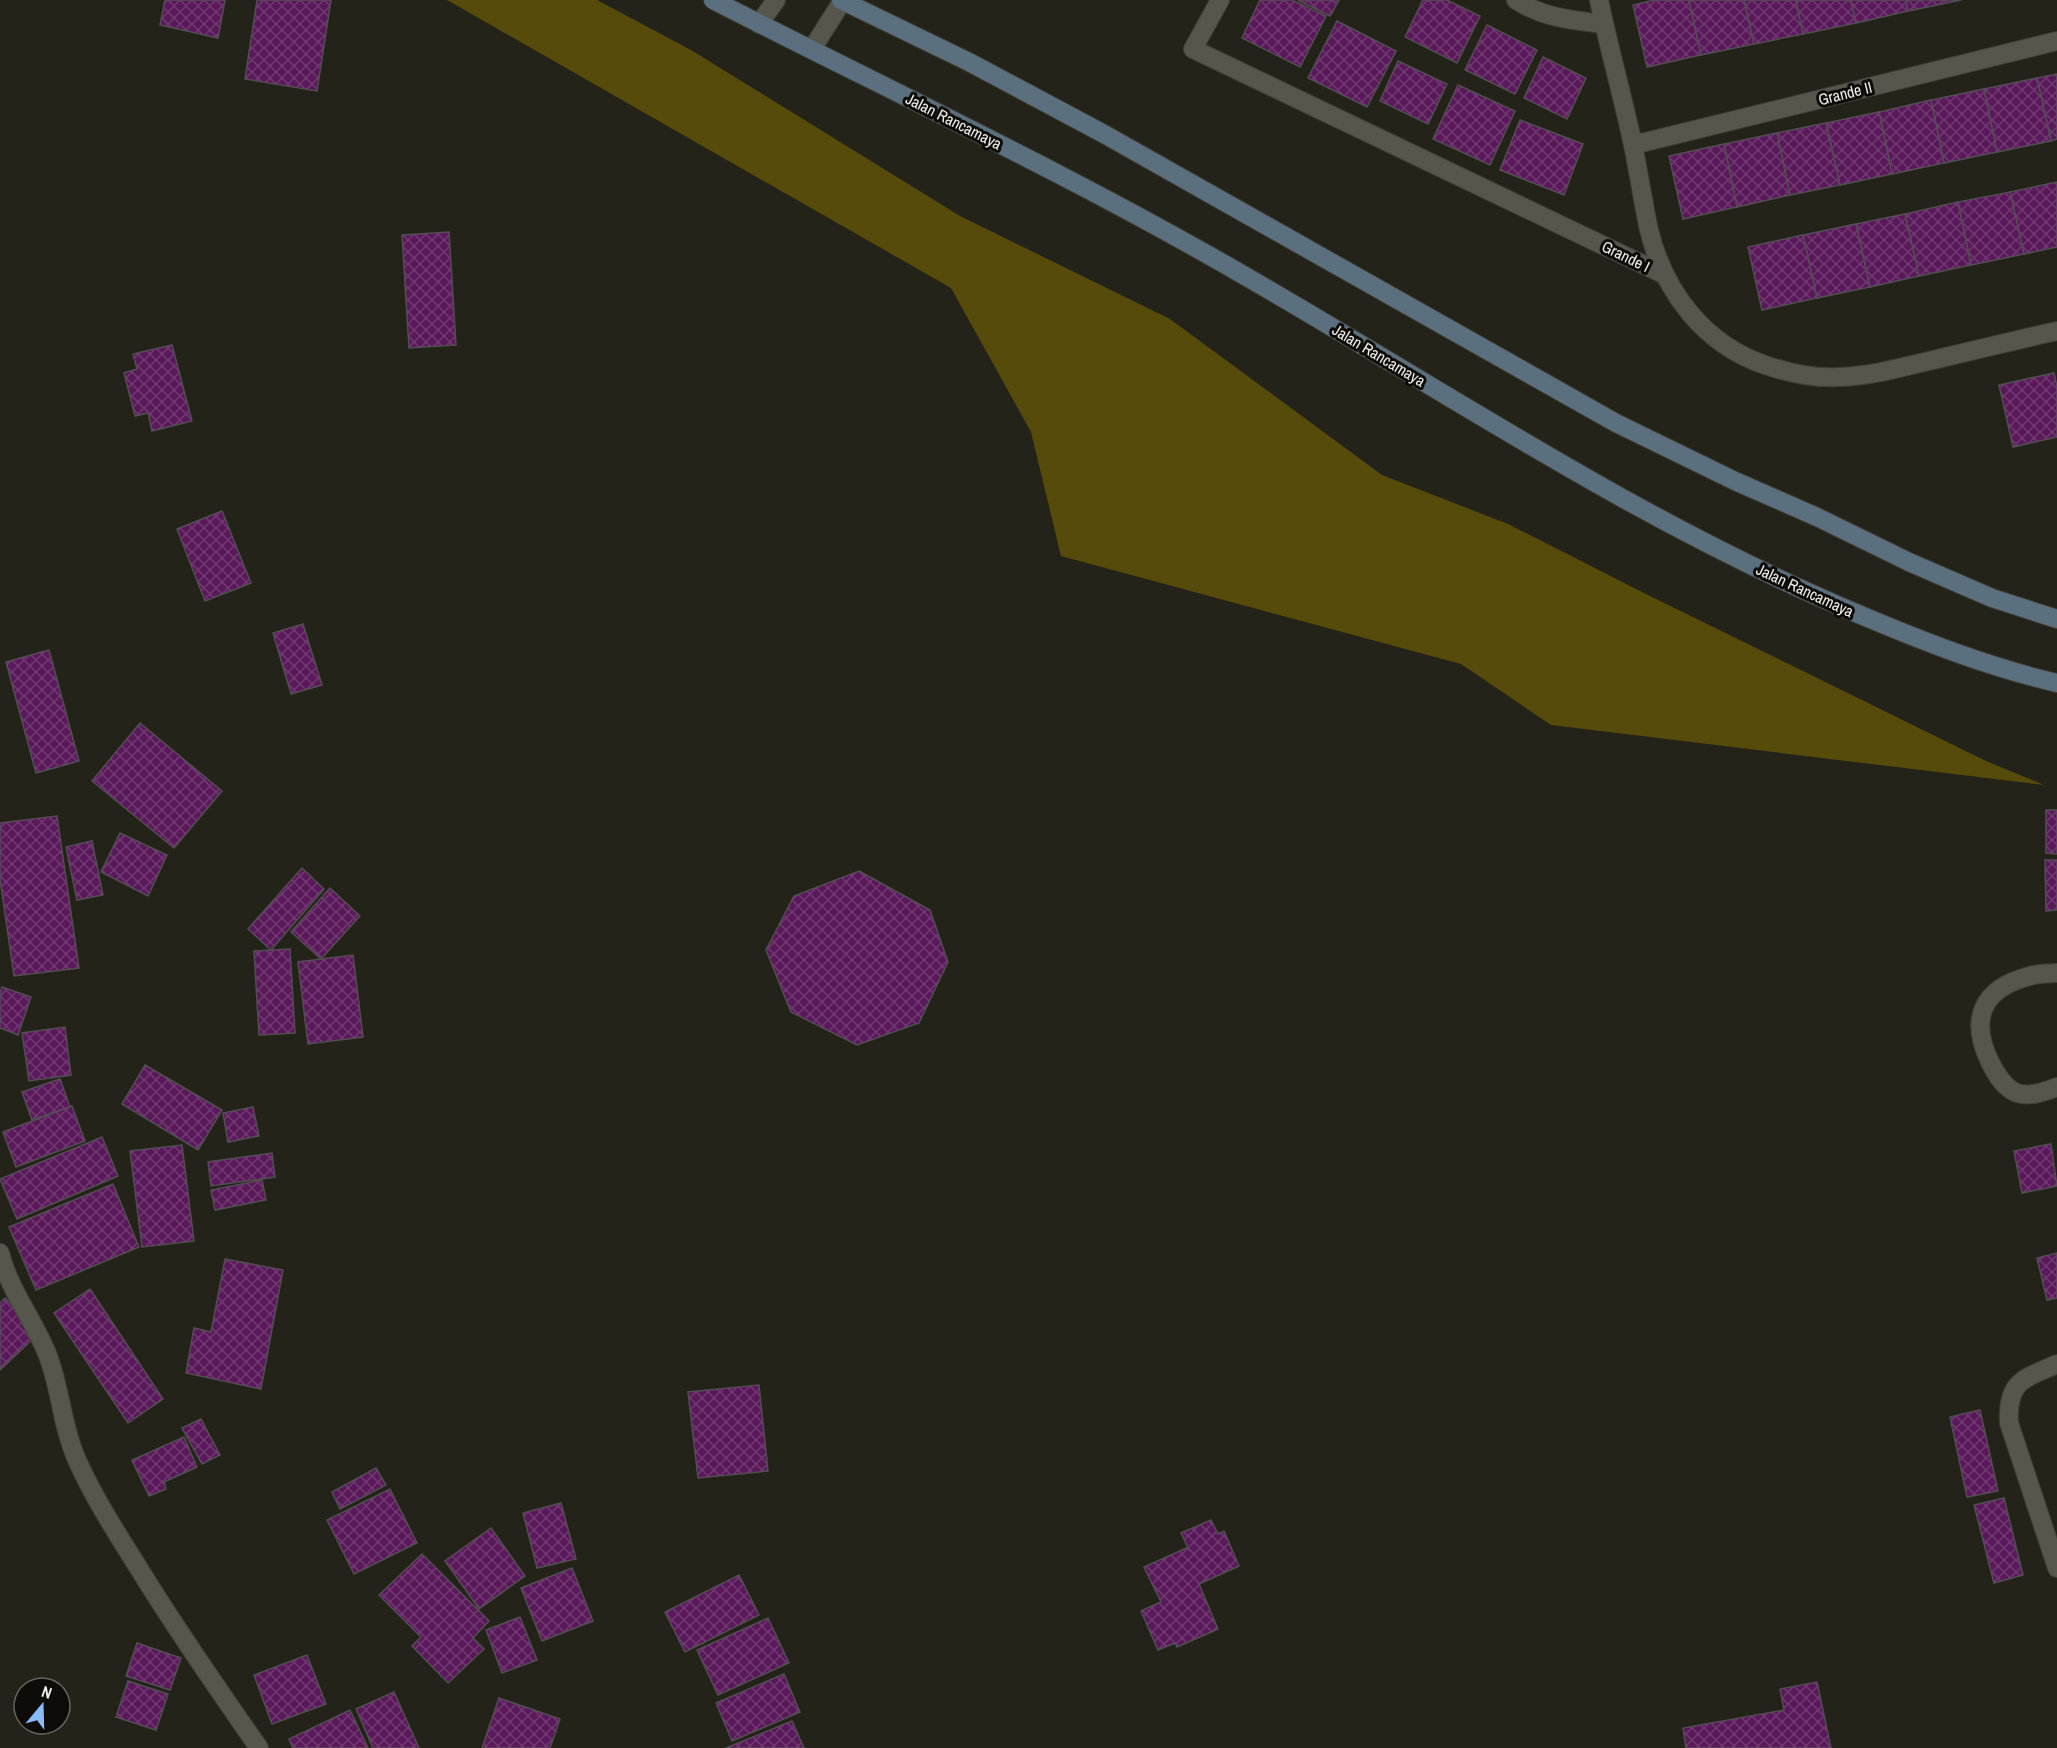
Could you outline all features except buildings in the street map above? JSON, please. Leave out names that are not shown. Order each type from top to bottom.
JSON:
[{"type":"street","name":"Jalan Rancamaya","points":[[713,0],[1168,232],[1606,490],[1718,549],[1818,597],[1965,657],[2057,683]]},
{"type":"street","points":[[759,24],[776,0]]},
{"type":"street","points":[[812,49],[842,0],[969,62],[1104,134],[1616,423],[1920,567],[1992,598],[2057,620]]},
{"type":"street","name":"Grande I","points":[[1220,0],[1193,49],[1665,275],[1676,296],[1697,322],[1720,343],[1750,359],[1780,370],[1809,376],[1840,378],[1880,372],[2057,331]]},
{"type":"street","points":[[1516,0],[1547,15],[1604,24]]},
{"type":"street","points":[[1599,0],[1633,144],[1650,232],[1665,275]]},
{"type":"street","name":"Grande II","points":[[1633,144],[2057,40]]},
{"type":"street","points":[[2057,974],[2031,975],[1995,992],[1982,1012],[1980,1026],[1980,1036],[1988,1057],[2005,1086],[2014,1092],[2028,1095],[2057,1088]]},
{"type":"street","points":[[0,1253],[13,1289],[50,1359],[70,1443],[99,1503],[197,1660],[259,1748]]},
{"type":"street","points":[[2057,1364],[2029,1376],[2015,1386],[2008,1404],[2009,1423],[2057,1568]]},
{"type":"shaded area","points":[[447,0],[597,0],[691,50],[960,216],[1170,319],[1382,475],[1508,524],[1986,761],[2044,785],[1551,725],[1461,664],[1061,556],[1031,432],[951,288]]}]
